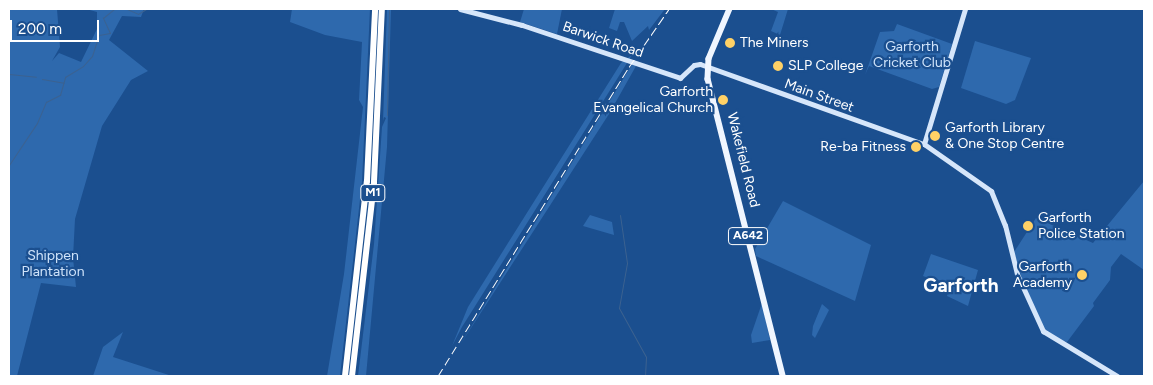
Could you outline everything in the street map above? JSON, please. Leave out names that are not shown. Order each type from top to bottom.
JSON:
[{"type":"highway","name":"M1","points":[[345,376],[367,181],[374,9]]},
{"type":"highway","name":"M1","points":[[352,376],[374,182],[382,9]]},
{"type":"main road","name":"Barwick Road","points":[[460,9],[522,25],[681,78],[695,64],[707,67]]},
{"type":"main road","points":[[707,67],[730,9]]},
{"type":"main road","points":[[924,144],[966,9]]},
{"type":"main road","name":"Main Street","points":[[707,67],[924,144],[991,191],[1005,225],[1020,282],[1043,331],[1117,376]]},
{"type":"main road","name":"Wakefield Road","points":[[707,67],[709,85],[783,376]]},
{"type":"green space","name":"Shippen Plantation","points":[[9,9],[57,9],[60,47],[52,61],[59,53],[81,62],[97,29],[97,12],[86,9],[144,9],[141,17],[122,16],[109,40],[148,71],[131,80],[102,126],[75,219],[73,258],[76,287],[41,283],[17,376],[9,376]]},
{"type":"green space","points":[[292,9],[370,9],[362,182],[340,376],[327,376],[344,274],[363,107],[359,100],[362,42],[325,35],[290,22]]},
{"type":"green space","points":[[387,9],[391,9],[387,147],[366,376],[358,376],[374,244],[382,127],[386,118],[384,117],[383,121]]},
{"type":"green space","points":[[524,9],[562,9],[557,34],[520,22]]},
{"type":"green space","points":[[615,9],[665,9],[649,30],[648,26],[632,41],[624,22],[620,22],[617,31],[609,28]]},
{"type":"green space","points":[[771,9],[788,9],[780,35],[771,31],[778,12]]},
{"type":"green space","name":"Garforth Cricket Club","points":[[897,24],[952,44],[939,87],[932,89],[869,66],[865,75],[880,32],[894,31]]},
{"type":"green space","points":[[975,41],[1031,58],[1015,100],[1006,104],[961,88]]},
{"type":"green space","points":[[632,55],[452,346],[468,307],[621,63]]},
{"type":"green space","points":[[633,63],[636,66],[609,114],[460,345]]},
{"type":"green space","name":"Garforth Academy","points":[[1144,181],[1144,270],[1121,254],[1111,267],[1110,280],[1093,303],[1094,306],[1067,342],[1059,340],[1044,329],[1023,283],[1014,252],[1036,218],[1093,243]]},
{"type":"green space","points":[[783,201],[871,245],[855,301],[756,256],[755,249]]},
{"type":"green space","points":[[590,215],[612,222],[614,235],[583,226]]},
{"type":"green space","points":[[931,254],[978,270],[968,306],[947,296],[950,286],[923,276]]},
{"type":"green space","points":[[762,303],[770,340],[752,343],[751,335]]},
{"type":"green space","points":[[822,304],[829,310],[815,338],[812,335],[813,326]]},
{"type":"green space","points":[[123,332],[113,357],[172,376],[93,376],[103,347]]},
{"type":"waterway","points":[[9,165],[37,123],[46,102],[60,95],[65,77],[83,66],[92,56],[99,35],[110,33],[103,18],[114,9]]},
{"type":"waterway","points":[[118,9],[125,9]]},
{"type":"waterway","points":[[127,9],[138,14],[146,9]]},
{"type":"waterway","points":[[387,115],[389,9]]},
{"type":"waterway","points":[[9,74],[36,77]]},
{"type":"waterway","points":[[42,79],[64,83]]},
{"type":"waterway","points":[[620,215],[627,263],[619,308],[646,357],[645,376]]},
{"type":"railway","points":[[438,376],[629,67],[669,9]]},
{"type":"place","name":"The Miners","points":[[730,43]]},
{"type":"place","name":"SLP College","points":[[778,66]]},
{"type":"place","name":"Garforth Evangelical Church","points":[[723,100]]},
{"type":"place","name":"Garforth Library & One Stop Centre","points":[[935,136]]},
{"type":"place","name":"Re-ba Fitness","points":[[916,147]]},
{"type":"place","name":"Garforth Police Station","points":[[1028,226]]},
{"type":"place","name":"Garforth Academy","points":[[1082,275]]},
{"type":"district","name":"Garforth","points":[[961,286]]}]
